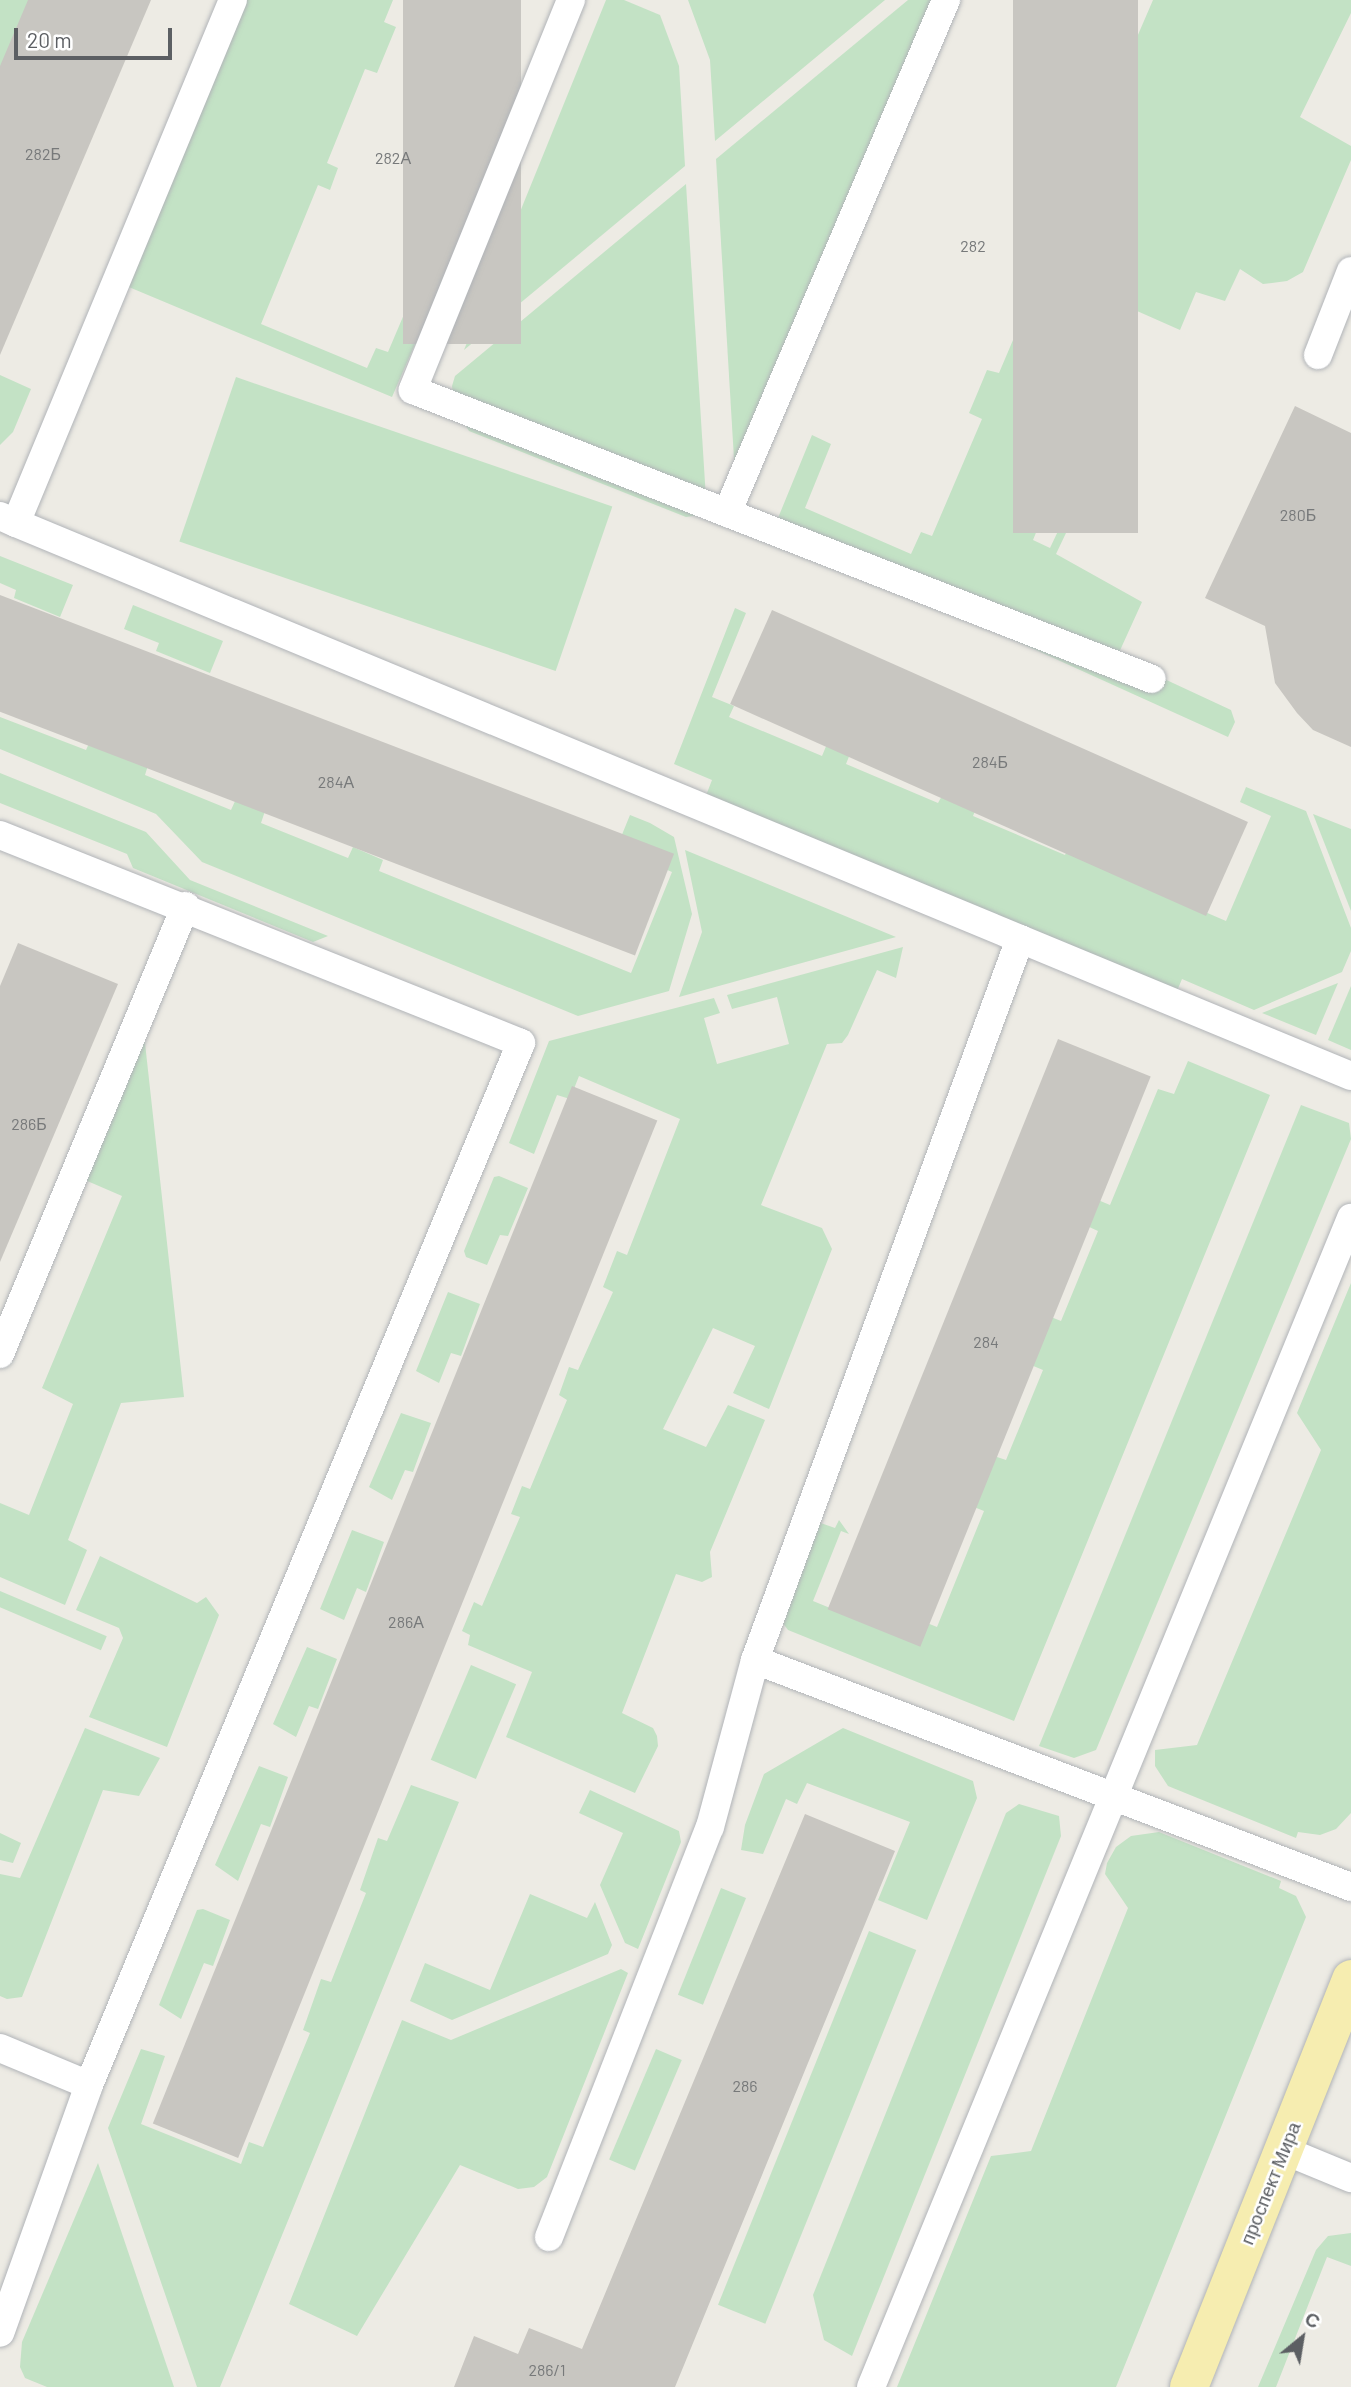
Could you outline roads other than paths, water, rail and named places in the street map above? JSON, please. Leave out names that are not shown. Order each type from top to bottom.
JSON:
[{"type":"main road","name":"проспект Мира","points":[[1189,2387],[1351,1979]]},
{"type":"lane","points":[[233,0],[8,520],[1351,1076]]},
{"type":"lane","points":[[571,0],[413,390],[1152,678]]},
{"type":"lane","points":[[727,513],[946,0]]},
{"type":"lane","points":[[1318,355],[1351,271]]},
{"type":"lane","points":[[0,835],[186,906],[521,1043],[89,2085],[0,2333]]},
{"type":"lane","points":[[0,1354],[186,906]]},
{"type":"lane","points":[[549,2237],[710,1828],[755,1660],[1020,939]]},
{"type":"lane","points":[[871,2387],[1111,1794],[1351,1218]]},
{"type":"lane","points":[[755,1660],[1351,1887]]},
{"type":"lane","points":[[0,2048],[89,2085]]},
{"type":"lane","points":[[1283,2150],[1351,2178]]}]
